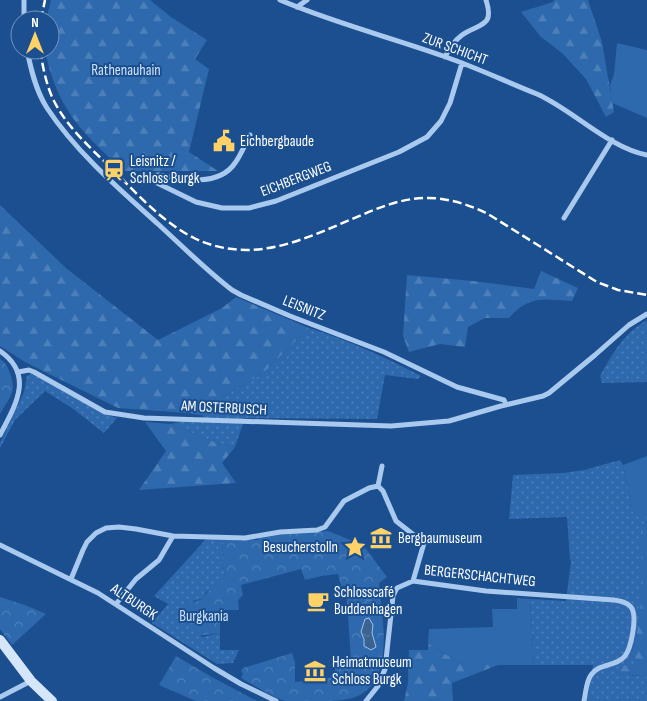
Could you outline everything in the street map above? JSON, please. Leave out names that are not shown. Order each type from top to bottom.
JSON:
[{"type":"main road","points":[[0,640],[31,681],[52,701]]},
{"type":"street","name":"ZUR SCHICHT","points":[[280,0],[313,14],[462,63],[540,96],[612,140],[647,155]]},
{"type":"street","points":[[297,7],[307,0]]},
{"type":"street","points":[[445,57],[454,40],[488,20],[486,0]]},
{"type":"street","name":"LEISNITZ","points":[[30,60],[39,93],[46,107],[67,135],[128,197],[195,259],[232,290],[290,316],[384,352],[457,387],[504,400],[506,405]]},
{"type":"street","name":"EICHBERGWEG","points":[[250,135],[230,170],[221,174],[193,180],[158,175],[154,176],[153,181],[193,200],[222,208],[249,208],[276,201],[399,152],[427,137],[441,121],[450,103],[462,63]]},
{"type":"street","points":[[564,218],[612,140]]},
{"type":"street","points":[[506,405],[549,393],[629,325],[647,314]]},
{"type":"street","points":[[0,351],[13,362],[18,372],[20,384],[18,396],[0,435]]},
{"type":"street","name":"AM OSTERBUSCH","points":[[18,372],[29,370],[34,372],[105,412],[144,418],[391,426],[449,421],[506,405]]},
{"type":"street","points":[[378,486],[382,466]]},
{"type":"street","points":[[71,579],[84,547],[96,533],[106,528],[136,529],[173,536],[246,538],[280,532],[317,530],[325,528],[344,501],[369,488],[378,486]]},
{"type":"street","points":[[378,486],[383,491],[396,520],[424,543],[413,581]]},
{"type":"street","points":[[116,604],[130,586],[159,560],[173,536]]},
{"type":"street","name":"ALTBURGK","points":[[0,545],[71,579],[116,604],[222,672],[276,701]]},
{"type":"street","name":"BERGERSCHACHTWEG","points":[[366,701],[378,686],[385,669],[393,596],[397,588],[413,581],[486,591],[623,602],[631,606],[634,613],[632,635],[626,655],[620,661],[598,668],[592,673],[587,682],[584,701]]},
{"type":"street","points":[[0,697],[31,681]]},
{"type":"green space","name":"Rathenauhain","points":[[51,0],[150,0],[171,17],[207,40],[195,59],[209,69],[189,152],[218,171],[122,171],[79,126],[59,95],[48,60],[60,60],[60,10],[48,10]]},
{"type":"green space","points":[[554,0],[588,0],[602,42],[614,112],[606,117],[586,79],[562,53],[541,37],[521,12],[553,2]]},
{"type":"green space","points":[[617,43],[647,50],[647,118],[612,103],[610,85],[614,74]]},
{"type":"green space","points":[[0,205],[66,268],[158,340],[222,308],[236,297],[309,328],[262,374],[225,395],[187,413],[118,408],[25,362],[0,346]]},
{"type":"green space","points":[[541,271],[578,288],[572,301],[537,300],[523,305],[509,318],[485,318],[468,327],[465,347],[440,344],[409,352],[403,336],[407,275],[534,289]]},
{"type":"green space","points":[[647,320],[647,382],[602,383],[600,376],[619,345],[631,332]]},
{"type":"green space","points":[[309,328],[366,349],[421,376],[418,379],[385,375],[377,419],[245,418],[235,447],[217,443],[171,424],[206,416],[187,413],[225,395],[262,374]]},
{"type":"green space","points":[[0,359],[10,372],[13,388],[10,398],[0,414]]},
{"type":"green space","points":[[32,373],[105,414],[117,418],[104,433],[72,408],[45,391],[15,420],[0,448],[0,443],[24,392],[27,376]]},
{"type":"green space","points":[[145,422],[171,424],[217,443],[235,447],[222,463],[236,483],[139,490],[166,451]]},
{"type":"green space","points":[[647,456],[647,516],[634,517],[623,465]]},
{"type":"green space","points":[[620,460],[623,465],[634,516],[647,516],[647,521],[645,522],[641,606],[636,639],[631,655],[639,661],[637,666],[630,668],[632,676],[647,676],[647,701],[587,701],[593,665],[534,665],[530,599],[566,601],[571,561],[567,517],[509,519],[513,475],[563,473],[584,470]]},
{"type":"green space","points":[[647,521],[647,676],[621,675],[618,670],[620,663],[630,668],[636,666],[639,661],[631,655],[640,609],[642,577],[641,530]]},
{"type":"green space","name":"Burgkania","points":[[328,531],[363,545],[387,577],[379,583],[384,636],[380,667],[370,687],[356,697],[338,700],[285,701],[241,678],[243,674],[241,671],[243,668],[292,653],[295,662],[295,682],[335,677],[335,663],[351,661],[346,586],[341,586],[338,574],[305,580],[301,569],[241,585],[243,595],[238,600],[239,610],[220,610],[220,633],[196,636],[185,613],[187,605],[204,598],[208,591],[221,583],[226,577],[222,563],[223,543],[219,539],[258,540],[259,538],[283,533]]},
{"type":"green space","points":[[207,538],[219,539],[223,543],[222,563],[226,577],[223,583],[206,592],[204,598],[193,601],[188,621],[202,637],[220,633],[220,650],[239,650],[233,663],[217,664],[152,623],[168,604],[154,596]]},
{"type":"green space","points":[[0,597],[46,614],[12,645],[0,629]]},
{"type":"green space","points":[[517,598],[530,599],[534,665],[463,665],[428,643],[429,629],[493,627],[492,609],[517,609]]},
{"type":"green space","points":[[428,643],[463,665],[498,665],[452,683],[453,701],[404,701],[408,683],[409,650],[428,650]]},
{"type":"green space","points":[[176,656],[257,701],[196,701],[159,685]]},
{"type":"water","points":[[369,618],[373,625],[372,633],[376,647],[371,650],[364,646],[361,632],[365,619]]},
{"type":"railway","points":[[43,10],[45,0]]},
{"type":"railway","points":[[42,60],[51,95],[66,121],[90,148],[152,208],[172,225],[194,238],[217,246],[238,250],[281,246],[322,232],[393,203],[431,198],[448,200],[464,204],[488,214],[597,282],[618,290],[647,295]]},
{"type":"place","name":"Eichbergbaude","points":[[224,141]]},
{"type":"place","name":"Leisnitz / Schloss Burgk","points":[[114,170]]},
{"type":"place","name":"Bergbaumuseum","points":[[381,538]]},
{"type":"place","name":"Besucherstolln","points":[[355,547]]},
{"type":"place","name":"Schlosscafé Buddenhagen","points":[[318,601]]},
{"type":"place","name":"Heimatmuseum Schloss Burgk","points":[[315,671]]}]
